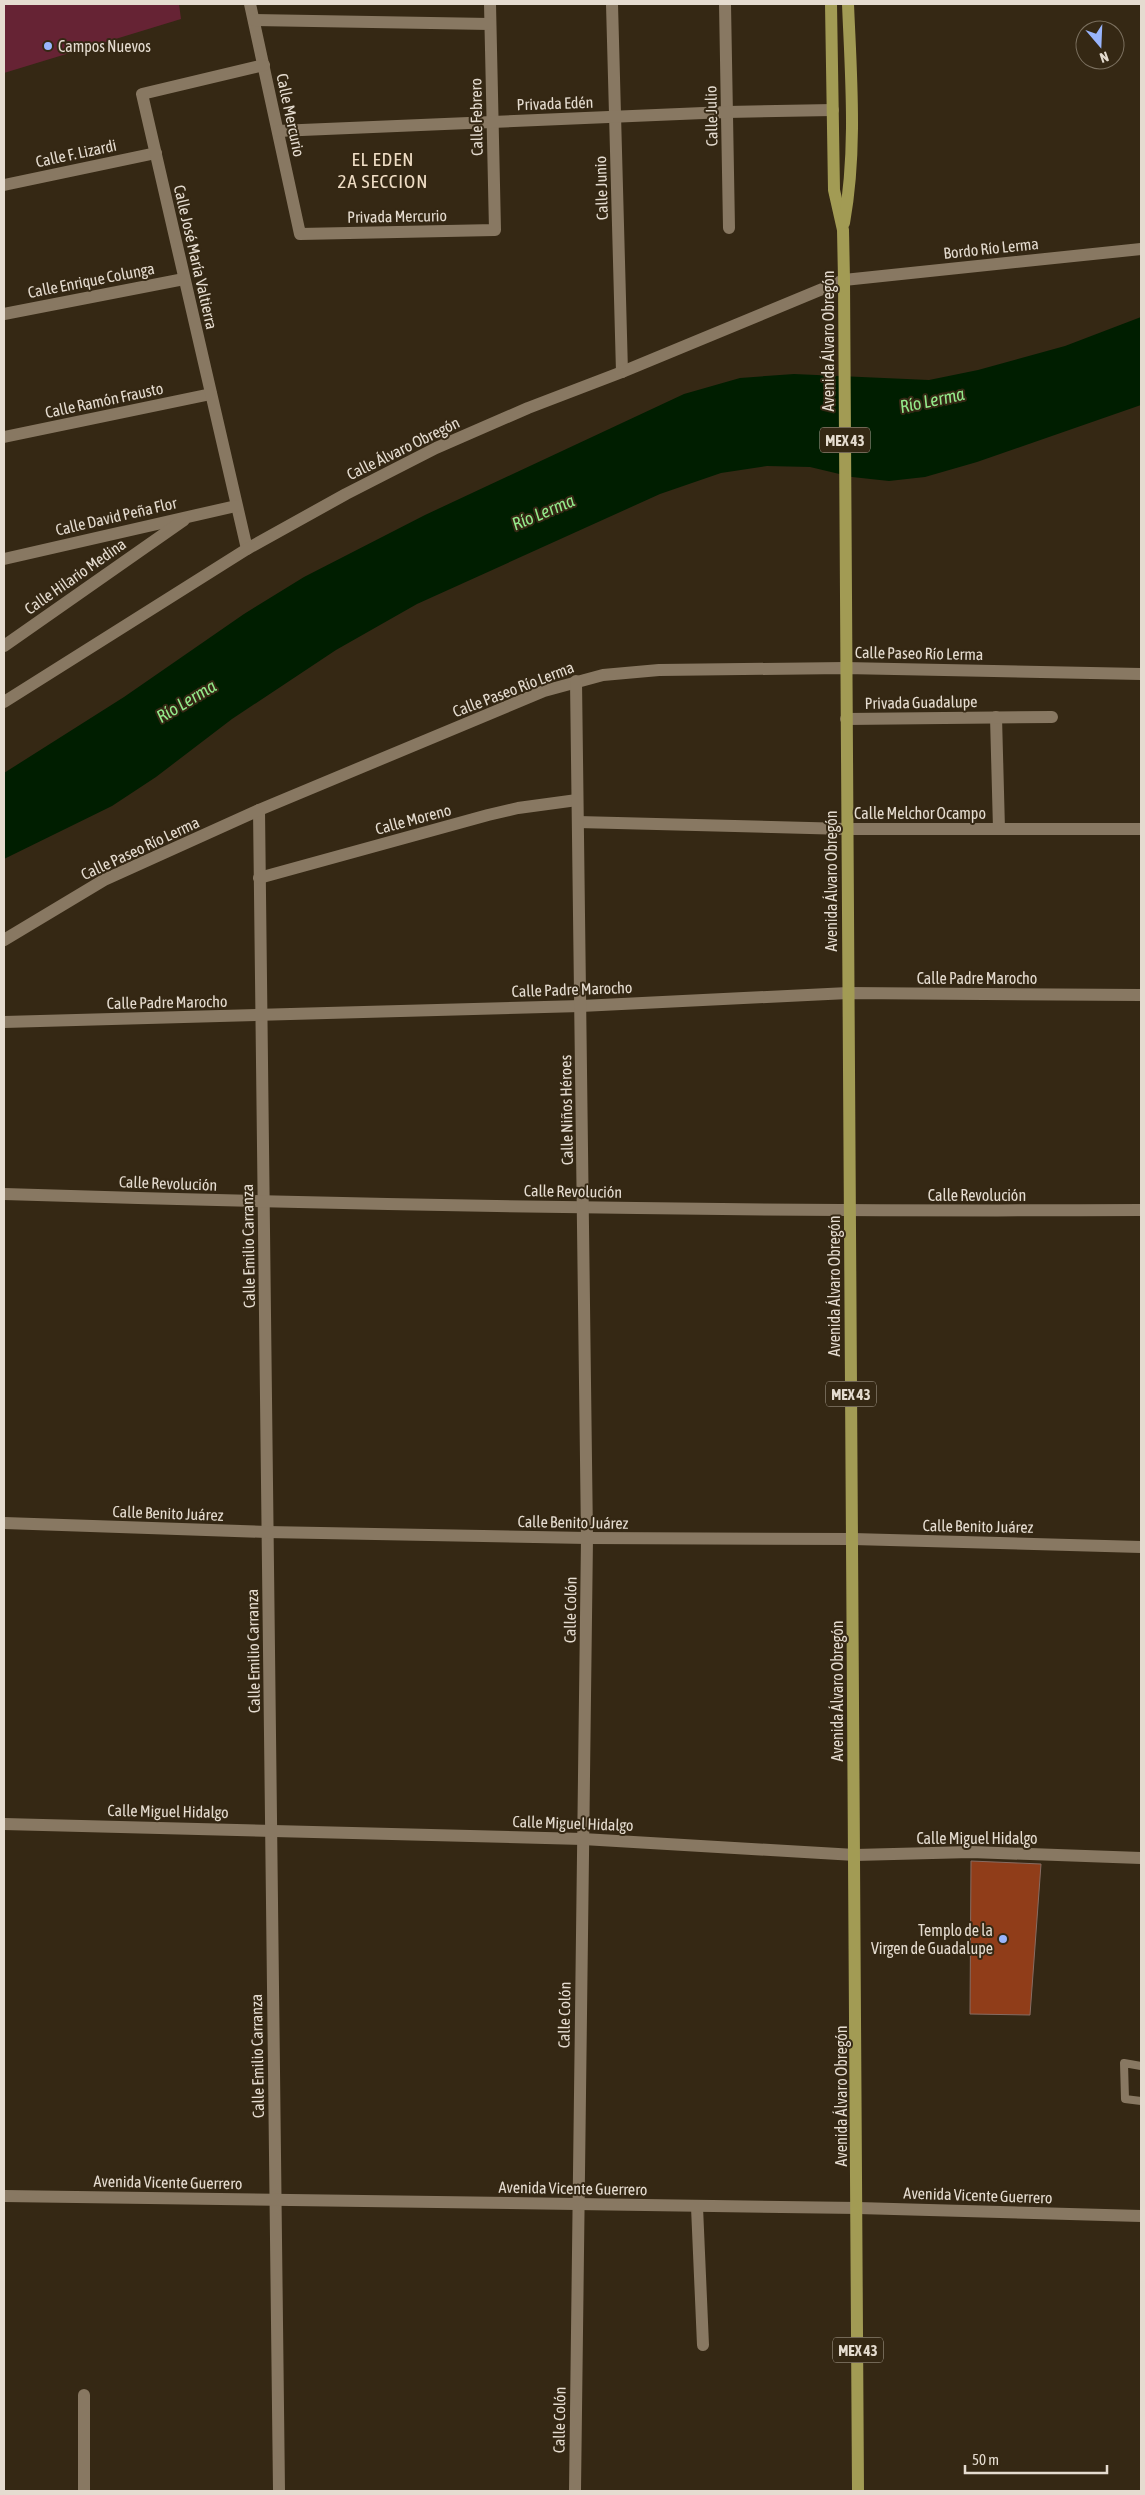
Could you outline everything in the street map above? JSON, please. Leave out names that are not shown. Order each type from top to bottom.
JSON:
[{"type":"main road","name":"Avenida Álvaro Obregón","points":[[831,4],[834,190],[843,230],[844,280],[845,668],[858,2208],[858,2491]]},
{"type":"main road","name":"Avenida Álvaro Obregón","points":[[843,230],[850,192],[853,109],[848,4]]},
{"type":"street","name":"Calle Mercurio","points":[[250,4],[300,234]]},
{"type":"street","name":"Calle Febrero","points":[[490,4],[495,230]]},
{"type":"street","name":"Calle Junio","points":[[612,4],[622,372]]},
{"type":"street","name":"Calle Julio","points":[[726,4],[729,228]]},
{"type":"street","points":[[254,20],[490,24]]},
{"type":"street","name":"Calle José María Valtierra","points":[[247,549],[142,94],[264,65]]},
{"type":"street","name":"Privada Edén","points":[[278,131],[727,112],[833,110]]},
{"type":"street","name":"Calle F. Lizardi","points":[[4,185],[156,152]]},
{"type":"street","name":"Privada Mercurio","points":[[300,234],[495,230]]},
{"type":"street","name":"Bordo Río Lerma","points":[[844,280],[1141,248]]},
{"type":"street","name":"Calle Enrique Colunga","points":[[4,314],[184,279]]},
{"type":"street","name":"Calle Álvaro Obregón","points":[[4,702],[247,549],[346,494],[436,448],[528,408],[622,372],[844,280]]},
{"type":"street","name":"Calle Ramón Frausto","points":[[4,437],[211,394]]},
{"type":"street","name":"Calle David Peña Flor","points":[[4,559],[236,506]]},
{"type":"street","name":"Calle Hilario Medina","points":[[4,646],[190,516]]},
{"type":"street","name":"Calle Paseo Río Lerma","points":[[4,940],[104,880],[259,810],[544,691],[576,681],[631,671],[845,668],[1141,674]]},
{"type":"street","name":"Calle Niños Héroes","points":[[576,681],[587,1538]]},
{"type":"street","name":"Privada Guadalupe","points":[[996,717],[998,829]]},
{"type":"street","name":"Privada Guadalupe","points":[[846,719],[1052,717]]},
{"type":"street","name":"Calle Moreno","points":[[259,878],[488,815],[518,808],[578,800]]},
{"type":"street","name":"Calle Emilio Carranza","points":[[259,810],[279,2491]]},
{"type":"street","name":"Calle Melchor Ocampo","points":[[578,822],[847,829],[1141,830]]},
{"type":"street","name":"Calle Padre Marocho","points":[[4,1022],[581,1006],[848,993],[1141,994]]},
{"type":"street","name":"Calle Revolución","points":[[4,1194],[263,1202],[850,1212],[1141,1210]]},
{"type":"street","name":"Calle Benito Juárez","points":[[4,1523],[267,1532],[587,1538],[852,1539],[1141,1547]]},
{"type":"street","name":"Calle Colón","points":[[575,2491],[587,1538]]},
{"type":"street","name":"Calle Miguel Hidalgo","points":[[4,1824],[583,1839],[855,1855],[971,1852],[1141,1858]]},
{"type":"street","name":"Avenida Vicente Guerrero","points":[[4,2196],[858,2208],[1141,2216]]},
{"type":"street","points":[[697,2207],[703,2345]]},
{"type":"street","points":[[84,2395],[84,2491]]},
{"type":"lane","points":[[1141,2066],[1124,2063],[1125,2099],[1141,2101]]},
{"type":"shaded area","name":"Campos Nuevos","points":[[4,4],[179,4],[181,19],[4,73]]},
{"type":"water","name":"Río Lerma","points":[[1141,317],[1141,405],[977,462],[925,477],[889,481],[852,477],[810,467],[767,466],[721,473],[660,494],[417,604],[336,650],[232,719],[156,777],[112,806],[4,859],[4,773],[124,697],[244,614],[304,577],[425,515],[684,394],[740,378],[794,374],[929,380],[978,370],[1065,346]]},
{"type":"building","name":"Templo de la Virgen de Guadalupe","points":[[971,1861],[1041,1864],[1030,2015],[970,2014]]},
{"type":"place","name":"Campos Nuevos","points":[[48,46]]},
{"type":"place","name":"Templo de la Virgen de Guadalupe","points":[[1003,1939]]},
{"type":"district","name":"EL EDEN 2A SECCION","points":[[383,170]]}]
